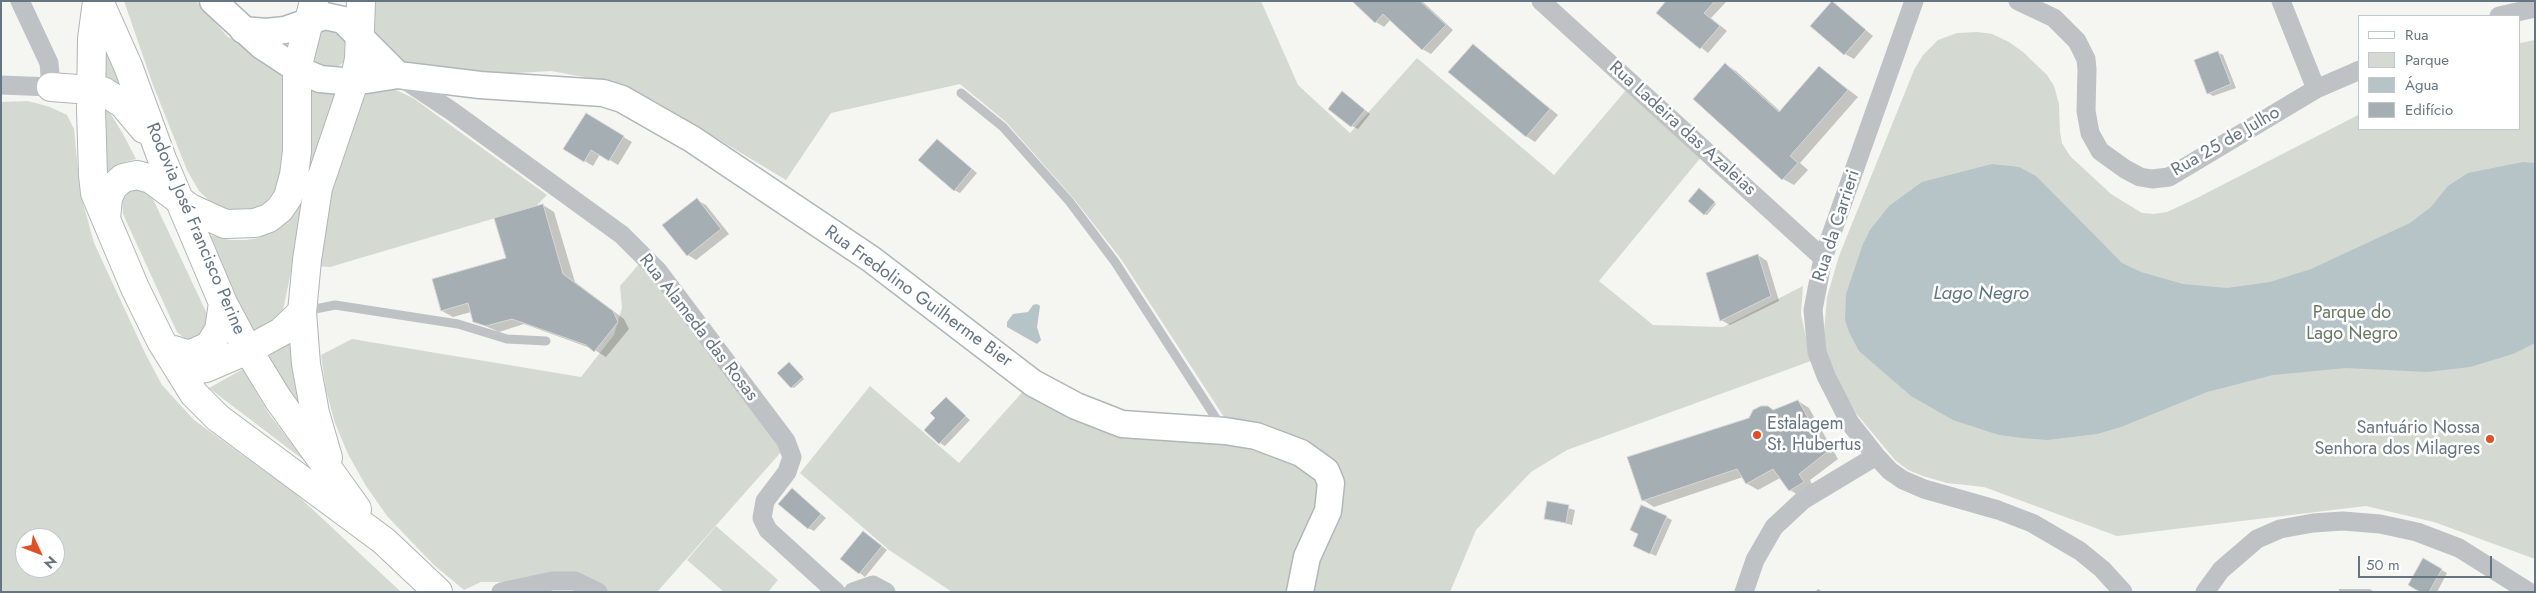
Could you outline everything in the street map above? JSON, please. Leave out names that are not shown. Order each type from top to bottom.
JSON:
[{"type":"main road","name":"Rodovia José Francisco Perine","points":[[98,1],[92,39],[91,131],[95,193],[135,288],[161,341],[194,394],[218,418],[384,541],[438,592]]},
{"type":"main road","name":"Rodovia José Francisco Perine","points":[[98,1],[128,66],[159,152],[223,303],[248,350],[335,481],[384,541]]},
{"type":"main road","points":[[335,481],[315,412],[306,364],[302,312],[307,260],[318,188],[354,82],[359,59],[360,1]]},
{"type":"main road","points":[[106,218],[108,198],[113,187],[123,178],[137,175],[151,179],[201,214],[225,224],[243,225],[268,218],[280,209],[288,196],[294,175],[297,151],[297,69],[311,11]]},
{"type":"main road","points":[[52,87],[92,88],[103,91],[123,104],[159,152],[201,214]]},
{"type":"main road","points":[[52,87],[71,101],[91,131]]},
{"type":"main road","points":[[161,341],[180,353],[200,352],[209,346],[219,330],[223,303]]},
{"type":"main road","points":[[180,371],[206,368],[248,350],[281,332],[302,312]]},
{"type":"street","points":[[1,85],[52,87],[49,63],[20,1]]},
{"type":"street","name":"Rua Fredolino Guilherme Bier","points":[[213,1],[243,30],[297,69],[320,80],[354,82],[398,75],[480,85],[603,93],[622,99],[692,139],[870,259],[1033,383],[1076,406],[1122,424],[1225,431],[1256,436],[1301,453],[1326,471],[1332,483],[1328,511],[1307,557],[1300,592]]},
{"type":"street","name":"Rua Ladeira das Azaleias","points":[[1541,1],[1823,258]]},
{"type":"street","name":"Rua da Carrieri","points":[[1914,1],[1823,258],[1813,310],[1817,352],[1826,376],[1850,423],[1890,471],[1912,484],[2032,523],[2080,551],[2102,569],[2123,592]]},
{"type":"street","name":"Rua 25 de Julho","points":[[2018,1],[2054,18],[2077,41],[2086,59],[2086,111],[2090,133],[2100,151],[2140,177],[2152,179],[2176,173],[2316,89],[2358,71]]},
{"type":"street","points":[[2281,1],[2316,89]]},
{"type":"street","points":[[2504,15],[2535,8]]},
{"type":"street","points":[[243,30],[266,32],[285,30],[311,11],[343,20],[398,75]]},
{"type":"street","name":"Rua Alameda das Rosas","points":[[398,75],[454,112],[622,235],[658,271],[786,441],[792,457],[787,472],[765,500],[762,518],[768,530],[836,592]]},
{"type":"street","points":[[1744,592],[1755,560],[1774,527],[1803,500],[1876,456]]},
{"type":"street","points":[[2205,592],[2221,570],[2257,539],[2280,529],[2312,522],[2344,521],[2380,524],[2417,532],[2459,548],[2528,592]]},
{"type":"street","points":[[508,591],[552,581],[575,581],[598,592]]},
{"type":"street","points":[[853,592],[873,585],[886,592]]},
{"type":"lane","points":[[961,93],[1003,127],[1069,201],[1115,262],[1225,431]]},
{"type":"lane","points":[[302,312],[334,305],[458,324],[507,339],[546,341]]},
{"type":"green space","points":[[124,1],[196,1],[228,37],[277,67],[287,85],[284,155],[277,191],[268,202],[246,212],[235,213],[211,202],[199,191],[187,170],[153,85]]},
{"type":"green space","points":[[368,1],[1261,1],[1298,85],[1350,133],[1417,58],[1554,175],[1627,89],[1702,156],[1599,281],[1653,325],[1723,327],[1803,286],[1801,314],[1811,361],[1567,450],[1531,472],[1476,530],[1450,592],[1312,592],[1312,584],[1326,537],[1341,509],[1344,491],[1340,471],[1304,442],[1262,424],[1224,417],[1121,259],[1074,199],[1006,122],[960,84],[831,113],[786,180],[653,100],[589,78],[551,71],[483,75],[404,64],[371,36]]},
{"type":"green space","points":[[102,25],[120,85],[103,75]]},
{"type":"green space","points":[[330,30],[343,36],[349,49],[343,62],[330,68],[317,62],[311,49],[317,36]]},
{"type":"green space","name":"Parque do Lago Negro","points":[[1977,32],[1992,34],[2009,42],[2023,52],[2047,75],[2054,86],[2059,104],[2062,143],[2070,156],[2111,194],[2142,213],[2154,214],[2167,212],[2197,198],[2358,115],[2358,130],[2521,130],[2521,43],[2535,40],[2535,559],[2434,522],[2366,506],[2117,536],[1984,487],[1947,483],[1923,476],[1908,470],[1895,460],[1855,412],[1827,363],[1824,332],[1827,297],[1839,256],[1914,70],[1923,55],[1938,40],[1957,33]]},
{"type":"green space","points":[[310,86],[340,91],[307,195],[282,315],[254,334],[206,234],[230,240],[246,240],[259,238],[270,231]]},
{"type":"green space","points":[[377,87],[396,90],[413,98],[547,195],[536,206],[330,267],[316,266],[326,200],[361,103],[367,93]]},
{"type":"green space","points":[[28,101],[50,107],[67,115],[74,129],[80,192],[94,243],[145,353],[162,385],[194,420],[295,493],[401,592],[1,592],[1,102]]},
{"type":"green space","points":[[104,103],[136,159],[117,164],[103,177]]},
{"type":"green space","points":[[130,190],[144,190],[153,199],[208,316],[209,334],[188,341],[177,332],[123,214],[122,201]]},
{"type":"green space","points":[[640,263],[655,278],[782,444],[782,451],[657,592],[608,592],[597,584],[514,582],[481,582],[464,590],[434,565],[387,516],[366,486],[348,454],[335,423],[326,390],[321,355],[352,339],[581,377],[614,335],[622,308],[620,286]]},
{"type":"green space","points":[[291,338],[309,425],[266,357]]},
{"type":"green space","points":[[243,369],[269,414],[305,461],[209,388]]},
{"type":"green space","points":[[870,386],[959,463],[1026,388],[1061,412],[1089,425],[1125,437],[1225,443],[1261,448],[1288,458],[1319,481],[1321,495],[1304,531],[1291,572],[1289,592],[952,592],[889,550],[800,473]]},
{"type":"green space","points":[[716,526],[778,580],[768,592],[724,592],[687,560]]},
{"type":"water","name":"Lago Negro","points":[[2523,162],[2535,163],[2535,343],[2513,354],[2470,367],[2427,372],[2346,368],[2273,375],[2207,392],[2121,427],[2097,434],[2047,440],[1999,435],[1953,420],[1911,396],[1859,351],[1845,320],[1846,294],[1863,244],[1870,230],[1889,206],[1922,182],[1992,164],[2019,167],[2036,176],[2122,263],[2141,272],[2183,284],[2227,288],[2270,282],[2311,269],[2410,223],[2431,207],[2448,186],[2468,173]]},
{"type":"water","points":[[1037,304],[1040,306],[1037,327],[1041,340],[1037,344],[1007,327],[1007,322],[1013,314],[1028,312],[1033,305]]},
{"type":"building","points":[[1352,1],[1420,1],[1446,25],[1422,50],[1383,14],[1375,23]]},
{"type":"building","points":[[1666,1],[1715,1],[1704,13],[1720,26],[1700,49],[1656,13]]},
{"type":"building","points":[[1832,1],[1866,30],[1844,55],[1810,26]]},
{"type":"building","points":[[1473,44],[1550,109],[1526,137],[1448,72]]},
{"type":"building","points":[[2218,51],[2231,84],[2207,94],[2194,60]]},
{"type":"building","points":[[1725,63],[1779,112],[1819,66],[1848,90],[1790,156],[1798,163],[1782,180],[1693,99]]},
{"type":"building","points":[[1342,91],[1365,110],[1351,127],[1328,109]]},
{"type":"building","points":[[586,113],[624,136],[609,161],[591,150],[584,162],[563,149]]},
{"type":"building","points":[[937,139],[972,169],[954,191],[918,160]]},
{"type":"building","points":[[1699,188],[1715,202],[1704,215],[1688,201]]},
{"type":"building","points":[[697,198],[721,229],[687,256],[662,225]]},
{"type":"building","points":[[543,204],[563,274],[613,311],[618,322],[594,352],[586,345],[512,319],[486,326],[473,322],[468,303],[441,311],[432,279],[506,258],[494,218]]},
{"type":"building","points":[[1758,254],[1771,296],[1720,321],[1706,273]]},
{"type":"building","points":[[789,362],[803,377],[791,388],[777,373]]},
{"type":"building","points":[[946,397],[966,416],[939,444],[924,430],[935,418],[930,413]]},
{"type":"building","name":"Estalagem St. Hubertus","points":[[1798,400],[1827,452],[1799,474],[1804,482],[1789,491],[1773,469],[1746,484],[1737,469],[1642,501],[1627,457],[1749,418],[1753,410],[1761,406],[1768,406],[1773,410]]},
{"type":"building","points":[[792,488],[821,514],[808,529],[778,504]]},
{"type":"building","points":[[1547,501],[1569,505],[1566,523],[1544,519]]},
{"type":"building","points":[[1641,505],[1667,516],[1650,554],[1633,546],[1638,534],[1630,530]]},
{"type":"building","points":[[863,531],[882,546],[859,574],[840,559]]},
{"type":"building","points":[[2423,558],[2442,569],[2429,592],[2420,592],[2408,585]]},
{"type":"place","name":"Estalagem St. Hubertus","points":[[1757,435]]},
{"type":"place","name":"Santuário Nossa Senhora dos Milagres","points":[[2490,439]]}]
